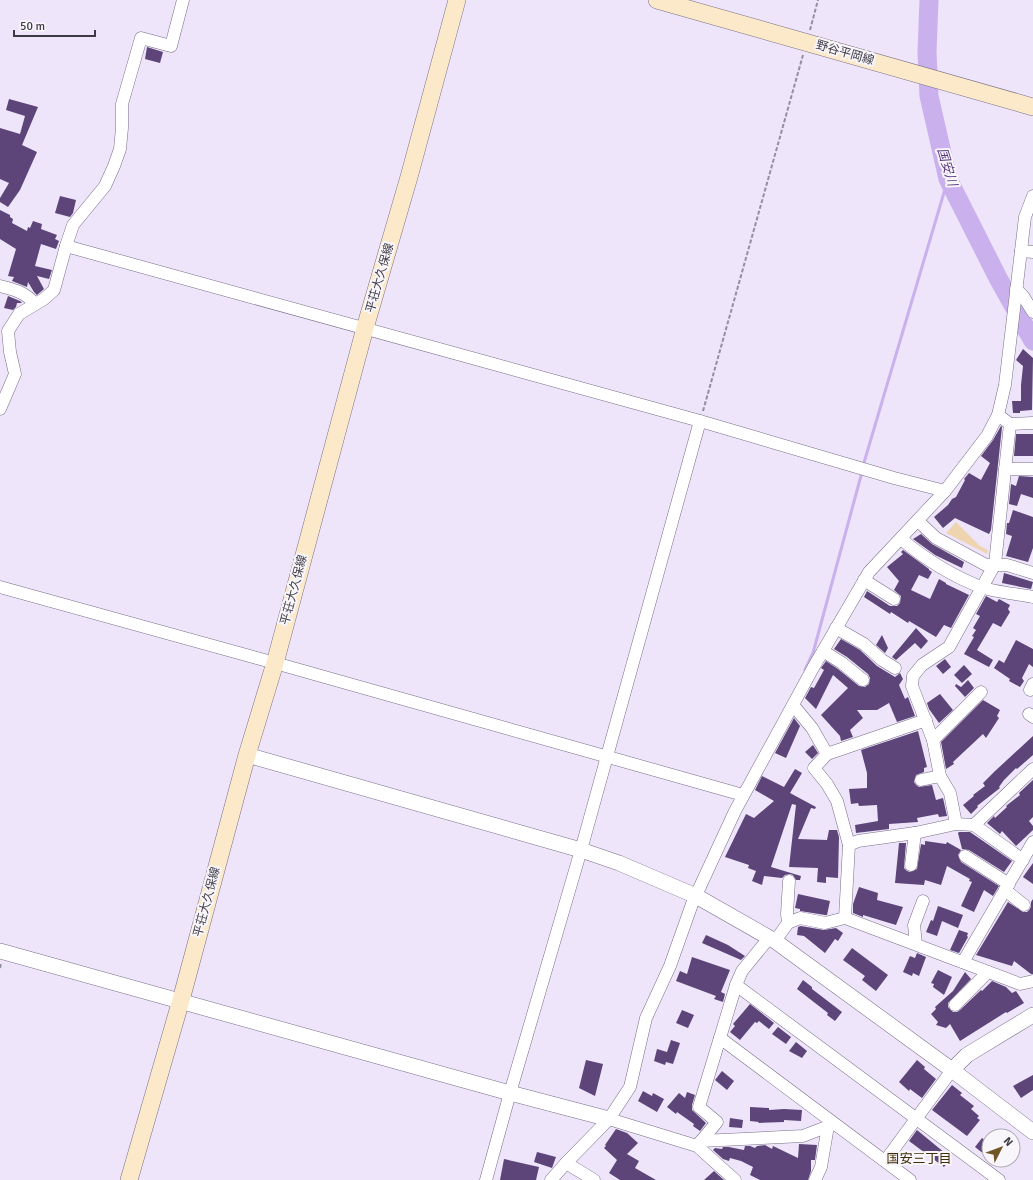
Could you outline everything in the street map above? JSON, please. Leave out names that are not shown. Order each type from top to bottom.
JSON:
[{"type":"main road","name":"平荘大久保線","points":[[129,1180],[181,1000],[247,755],[275,663],[365,328],[458,0]]},
{"type":"main road","name":"野谷平岡線","points":[[657,0],[1033,107]]},
{"type":"street","points":[[0,409],[15,374],[6,325],[19,314],[44,299],[54,290],[73,225],[105,186],[120,149],[122,104],[141,38],[171,46],[184,0]]},
{"type":"street","points":[[551,1180],[566,1163],[610,1120],[630,1087],[646,1018],[670,966],[696,896],[743,795],[864,580],[869,572],[945,491],[986,436],[998,415],[1005,384],[1025,218],[1033,196]]},
{"type":"street","points":[[66,246],[700,421],[894,478],[945,491]]},
{"type":"street","points":[[1021,251],[1033,252]]},
{"type":"street","points":[[0,286],[24,294],[35,304]]},
{"type":"street","points":[[1016,289],[1023,296],[1033,312]]},
{"type":"street","points":[[998,415],[1010,424],[1033,423]]},
{"type":"street","points":[[486,1180],[581,850],[700,421]]},
{"type":"street","points":[[956,824],[950,793],[940,776],[934,740],[912,686],[913,676],[922,664],[949,647],[995,564],[1010,424]]},
{"type":"street","points":[[1005,469],[1033,469]]},
{"type":"street","points":[[918,521],[936,538],[986,565],[1007,565],[1033,573]]},
{"type":"street","points":[[901,539],[934,563],[958,577],[982,588],[1033,597]]},
{"type":"street","points":[[864,580],[894,599]]},
{"type":"street","points":[[0,587],[743,795]]},
{"type":"street","points":[[836,628],[864,644],[882,660],[895,668]]},
{"type":"street","points":[[823,651],[864,680]]},
{"type":"street","points":[[934,740],[981,692]]},
{"type":"street","points":[[793,705],[812,728],[827,754]]},
{"type":"street","points":[[845,918],[849,845],[837,801],[827,784],[814,768],[827,754],[926,720]]},
{"type":"street","points":[[247,755],[581,850],[619,862],[696,896],[772,940],[952,1070],[1033,1132]]},
{"type":"street","points":[[974,825],[1033,769]]},
{"type":"street","points":[[921,780],[940,776]]},
{"type":"street","points":[[849,845],[858,841],[914,833],[956,824],[974,825],[1023,860]]},
{"type":"street","points":[[911,865],[914,833]]},
{"type":"street","points":[[963,962],[1032,844]]},
{"type":"street","points":[[965,856],[1007,887],[1024,905]]},
{"type":"street","points":[[788,923],[787,914],[789,881]]},
{"type":"street","points":[[916,944],[914,925],[924,901]]},
{"type":"street","points":[[699,1144],[717,1122],[699,1107],[736,985],[742,971],[788,923],[800,918],[825,923],[845,918],[1020,984],[1033,981]]},
{"type":"street","points":[[0,951],[699,1144],[803,1136],[831,1125]]},
{"type":"street","points":[[956,1005],[988,972]]},
{"type":"street","points":[[736,985],[999,1180]]},
{"type":"street","points":[[885,1161],[952,1070],[967,1055],[1033,1015]]},
{"type":"street","points":[[720,1038],[831,1125],[885,1161],[910,1180]]},
{"type":"street","points":[[815,1180],[821,1167],[831,1125]]},
{"type":"street","points":[[699,1144],[735,1180]]},
{"type":"street","points":[[566,1163],[594,1180]]},
{"type":"path","points":[[700,421],[818,0]]},
{"type":"shaded area","points":[[956,522],[980,546],[988,550],[987,554],[946,533]]},
{"type":"building","points":[[147,47],[163,52],[160,63],[145,59]]},
{"type":"building","points":[[9,99],[38,107],[22,145],[37,152],[20,190],[8,207],[0,202],[0,198],[9,183],[0,179],[0,128],[20,134],[25,116],[6,110]]},
{"type":"building","points":[[60,196],[76,200],[73,213],[70,217],[55,213]]},
{"type":"building","points":[[0,210],[10,215],[13,219],[12,223],[27,231],[28,227],[30,228],[33,221],[42,224],[41,229],[57,235],[55,239],[59,241],[56,249],[41,244],[35,266],[52,270],[49,279],[37,276],[44,289],[37,295],[28,282],[27,287],[12,281],[14,277],[8,276],[16,249],[0,239]]},
{"type":"building","points":[[8,296],[22,303],[17,303],[13,310],[4,308]]},
{"type":"building","points":[[1023,349],[1033,358],[1032,410],[1013,413],[1012,401],[1021,401],[1023,366],[1016,360]]},
{"type":"building","points":[[1001,426],[991,530],[989,534],[955,518],[943,528],[934,517],[948,505],[952,499],[956,497],[965,480],[964,479],[969,473],[981,480],[990,463],[981,456]]},
{"type":"building","points":[[1016,434],[1033,434],[1033,456],[1014,456]]},
{"type":"building","points":[[1019,476],[1033,477],[1033,498],[1021,494],[1017,506],[1009,504],[1011,484],[1016,486]]},
{"type":"building","points":[[1013,510],[1033,517],[1033,548],[1028,562],[1006,556],[1012,536],[1006,534],[1007,523],[1009,523]]},
{"type":"building","points":[[921,534],[932,544],[964,562],[962,568],[935,555],[913,539]]},
{"type":"building","points":[[903,550],[932,572],[928,579],[919,575],[911,590],[930,599],[939,579],[969,595],[951,628],[944,625],[936,637],[909,621],[908,623],[891,612],[890,614],[864,597],[867,591],[890,606],[897,606],[900,603],[901,596],[894,590],[899,581],[887,567],[903,554],[901,552]]},
{"type":"building","points":[[1004,573],[1033,582],[1031,589],[1002,583]]},
{"type":"building","points":[[986,596],[997,602],[999,599],[1010,605],[1008,609],[1010,612],[1001,627],[993,623],[977,650],[993,660],[989,667],[964,654],[974,637],[972,636],[976,630],[973,628],[980,616],[976,614]]},
{"type":"building","points":[[916,628],[928,641],[921,649],[915,643],[896,660],[892,657]]},
{"type":"building","points":[[882,635],[888,648],[885,653],[876,645]]},
{"type":"building","points":[[841,639],[860,650],[877,666],[895,677],[900,673],[903,679],[899,685],[905,699],[908,697],[915,716],[897,722],[889,703],[877,710],[857,710],[863,718],[850,730],[853,737],[841,741],[840,736],[821,715],[848,688],[833,675],[816,709],[805,698],[811,687],[814,688],[824,670],[821,668],[826,661],[859,686],[865,687],[869,684],[870,678],[868,674],[847,657],[834,649]]},
{"type":"building","points":[[1016,640],[1033,649],[1033,667],[1029,664],[1022,678],[1024,681],[1020,687],[1009,681],[1010,679],[994,668],[999,660],[1004,663]]},
{"type":"building","points":[[945,659],[951,667],[943,674],[936,666]]},
{"type":"building","points":[[964,665],[972,674],[962,683],[954,675]]},
{"type":"building","points":[[968,680],[974,688],[965,697],[955,686],[956,684],[961,687]]},
{"type":"building","points":[[940,694],[953,710],[939,723],[929,709],[927,703]]},
{"type":"building","points":[[983,700],[1000,710],[997,716],[999,718],[986,738],[983,734],[953,762],[954,764],[946,769],[941,742]]},
{"type":"building","points":[[794,718],[800,726],[786,758],[775,753]]},
{"type":"building","points":[[918,731],[927,767],[924,768],[924,772],[916,775],[914,782],[919,787],[932,785],[936,800],[943,798],[947,816],[939,817],[938,814],[917,818],[918,822],[889,824],[889,829],[856,833],[855,825],[878,821],[877,805],[859,806],[858,803],[851,804],[849,789],[867,788],[867,773],[861,750]]},
{"type":"building","points":[[1033,736],[1033,755],[1017,769],[1016,768],[1004,780],[999,787],[1000,788],[977,806],[978,807],[971,814],[963,805],[985,786],[983,783]]},
{"type":"building","points":[[813,745],[818,753],[812,759],[805,752]]},
{"type":"building","points":[[795,769],[802,773],[790,793],[816,807],[815,809],[811,808],[798,839],[827,840],[829,830],[837,830],[839,837],[838,878],[826,877],[826,883],[817,882],[818,868],[789,867],[796,805],[792,804],[771,867],[801,876],[800,880],[796,880],[793,875],[790,874],[785,875],[782,878],[764,876],[762,885],[752,881],[756,871],[748,868],[749,865],[725,857],[746,814],[754,818],[774,801],[755,790],[762,776],[784,787]]},
{"type":"building","points":[[1033,780],[1033,817],[1029,821],[1033,826],[1033,830],[1016,846],[1002,831],[1000,834],[987,823],[994,816],[995,818],[1007,807],[1006,806],[1020,795],[1019,793]]},
{"type":"building","points":[[959,832],[970,832],[1012,861],[1004,872],[969,850],[962,849]]},
{"type":"building","points":[[925,841],[946,844],[947,842],[961,850],[958,855],[961,862],[999,886],[993,896],[984,890],[974,912],[961,906],[972,882],[969,881],[970,879],[947,866],[941,885],[925,880],[924,885],[895,883],[899,843],[906,843],[904,868],[910,872],[917,869],[921,844],[925,845]]},
{"type":"building","points":[[1033,863],[1033,884],[1023,877]]},
{"type":"building","points":[[859,887],[878,893],[877,900],[903,907],[896,925],[853,913],[853,904]]},
{"type":"building","points":[[798,894],[830,901],[827,915],[800,911],[800,909],[795,908]]},
{"type":"building","points":[[1033,899],[1033,974],[1014,961],[1012,966],[976,955],[1008,902],[1023,912],[1027,912],[1030,909]]},
{"type":"building","points":[[938,906],[963,915],[958,928],[942,921],[937,936],[926,932],[931,920],[933,921]]},
{"type":"building","points":[[801,926],[824,930],[836,928],[843,933],[838,941],[835,939],[825,953],[804,936],[797,935],[798,927]]},
{"type":"building","points":[[959,930],[968,933],[968,937],[959,953],[950,950]]},
{"type":"building","points":[[706,935],[728,945],[745,956],[741,960],[702,943]]},
{"type":"building","points":[[852,948],[888,975],[876,991],[862,980],[865,976],[843,960]]},
{"type":"building","points":[[917,953],[926,957],[919,976],[913,973],[912,976],[903,972],[910,956],[915,958]]},
{"type":"building","points":[[692,957],[730,970],[721,992],[725,994],[723,1002],[714,999],[716,996],[676,981],[680,971],[687,974]]},
{"type":"building","points":[[938,970],[952,977],[944,995],[933,987],[934,984],[931,983]]},
{"type":"building","points":[[965,972],[971,979],[948,1003],[948,1007],[953,1012],[960,1010],[992,981],[1006,987],[1012,993],[1016,991],[1024,1003],[1007,1013],[1006,1012],[960,1041],[950,1024],[946,1028],[936,1025],[938,1022],[931,1014],[936,1009],[935,1007],[953,991]]},
{"type":"building","points":[[803,980],[812,987],[812,989],[842,1012],[835,1021],[827,1015],[828,1013],[797,989]]},
{"type":"building","points":[[750,1004],[774,1023],[769,1029],[759,1021],[757,1023],[755,1022],[740,1040],[730,1032],[735,1026],[733,1024]]},
{"type":"building","points":[[682,1010],[694,1015],[688,1028],[676,1023]]},
{"type":"building","points":[[778,1027],[791,1037],[786,1044],[772,1034]]},
{"type":"building","points":[[671,1040],[680,1043],[673,1064],[666,1062],[665,1065],[654,1061],[657,1049],[667,1052]]},
{"type":"building","points":[[796,1042],[807,1051],[802,1058],[789,1051]]},
{"type":"building","points":[[586,1060],[603,1064],[595,1096],[579,1088]]},
{"type":"building","points":[[917,1060],[925,1067],[924,1069],[936,1079],[922,1098],[910,1089],[909,1091],[899,1082]]},
{"type":"building","points":[[722,1071],[734,1081],[727,1090],[715,1080]]},
{"type":"building","points":[[1033,1075],[1033,1090],[1021,1098],[1013,1086]]},
{"type":"building","points":[[952,1085],[962,1093],[960,1095],[974,1106],[971,1109],[979,1116],[977,1118],[980,1120],[967,1136],[932,1110]]},
{"type":"building","points":[[643,1091],[652,1096],[653,1093],[664,1099],[657,1112],[638,1101]]},
{"type":"building","points":[[687,1092],[695,1095],[692,1110],[706,1123],[700,1131],[693,1126],[694,1124],[667,1107],[679,1093],[685,1098]]},
{"type":"building","points":[[750,1107],[769,1108],[769,1110],[802,1110],[801,1121],[784,1120],[784,1122],[758,1123],[759,1122],[750,1121]]},
{"type":"building","points":[[730,1118],[743,1120],[742,1128],[729,1127]]},
{"type":"building","points":[[616,1129],[627,1133],[638,1143],[627,1154],[639,1161],[635,1168],[656,1180],[620,1180],[609,1173],[617,1160],[604,1148]]},
{"type":"building","points":[[917,1130],[951,1158],[944,1167],[909,1141]]},
{"type":"building","points":[[981,1139],[981,1152],[975,1147]]},
{"type":"building","points":[[799,1144],[817,1145],[815,1160],[811,1160],[811,1171],[808,1180],[760,1180],[750,1175],[753,1167],[741,1161],[730,1158],[729,1161],[723,1159],[713,1150],[715,1148],[722,1149],[723,1147],[729,1147],[744,1150],[745,1146],[755,1148],[757,1146],[765,1145],[772,1149],[773,1146],[798,1158]]},
{"type":"building","points":[[537,1152],[556,1157],[552,1168],[534,1162]]},
{"type":"building","points":[[504,1159],[539,1167],[536,1180],[500,1180]]},
{"type":"building","points":[[714,1171],[724,1180],[704,1180]]},
{"type":"waterway","name":"国安川","points":[[929,0],[927,52],[929,96],[948,179],[998,278],[1033,341]]},
{"type":"waterway","points":[[863,466],[948,179]]},
{"type":"waterway","points":[[805,670],[813,653],[862,472]]},
{"type":"district","name":"国安三丁目","points":[[919,1159]]}]
